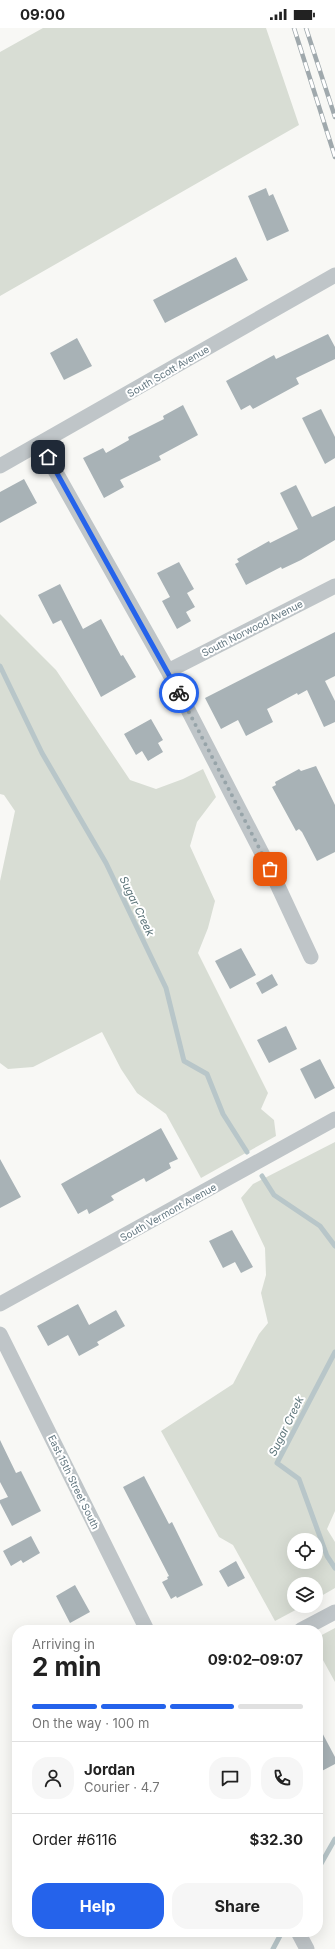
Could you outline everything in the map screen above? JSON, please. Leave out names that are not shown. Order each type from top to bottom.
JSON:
[{"type":"street","name":"South Scott Avenue","points":[[0,466],[335,277]]},
{"type":"street","points":[[40,444],[168,671],[270,869],[311,957]]},
{"type":"street","name":"South Norwood Avenue","points":[[168,671],[335,586]]},
{"type":"street","name":"South Vermont Avenue","points":[[0,1304],[335,1119]]},
{"type":"street","name":"East 15th Street South","points":[[0,1334],[145,1625]]},
{"type":"street","points":[[310,1625],[335,1612]]},
{"type":"street","points":[[301,1937],[307,1949]]},
{"type":"shaded area","points":[[43,28],[266,28],[299,125],[0,296],[0,52]]},
{"type":"shaded area","points":[[0,614],[56,670],[130,780],[156,789],[183,779],[203,769],[216,797],[197,822],[190,846],[215,901],[208,928],[198,953],[268,1093],[261,1109],[274,1120],[276,1136],[201,1178],[166,1114],[137,1093],[121,1069],[102,1032],[33,1067],[8,1069],[0,1063],[0,881],[15,811],[4,795],[0,794]]},
{"type":"shaded area","points":[[335,1142],[335,1511],[327,1529],[335,1542],[335,1588],[323,1595],[323,1577],[287,1577],[287,1613],[290,1613],[275,1621],[233,1545],[219,1537],[161,1431],[233,1384],[259,1334],[268,1323],[261,1293],[266,1275],[265,1248],[241,1198],[253,1184]]},
{"type":"shaded area","points":[[335,1628],[335,1682],[323,1660],[323,1634]]},
{"type":"building","points":[[266,188],[269,196],[273,194],[289,231],[267,241],[248,196]]},
{"type":"building","points":[[236,257],[248,280],[165,323],[153,300]]},
{"type":"building","points":[[328,334],[335,347],[335,359],[296,378],[299,384],[253,409],[250,405],[241,410],[226,381],[274,355],[276,359]]},
{"type":"building","points":[[77,338],[92,366],[64,380],[50,353]]},
{"type":"building","points":[[183,405],[198,435],[159,456],[161,460],[120,480],[124,487],[104,498],[83,458],[103,448],[106,453],[129,440],[128,437],[164,419],[163,416]]},
{"type":"building","points":[[321,409],[335,437],[335,458],[325,464],[302,418]]},
{"type":"building","points":[[24,479],[37,503],[0,523],[0,492]]},
{"type":"building","points":[[296,485],[312,517],[335,506],[335,540],[301,560],[282,569],[281,567],[246,585],[235,564],[239,562],[237,559],[269,541],[270,543],[298,529],[280,493]]},
{"type":"building","points":[[179,562],[194,589],[187,593],[195,607],[186,612],[191,621],[177,629],[162,601],[170,597],[157,573]]},
{"type":"building","points":[[60,584],[83,629],[101,619],[121,656],[123,655],[136,677],[101,697],[61,620],[53,624],[38,595]]},
{"type":"building","points":[[335,632],[335,676],[325,681],[335,701],[335,722],[324,727],[307,690],[298,695],[297,693],[267,709],[273,722],[246,736],[238,720],[221,729],[205,698]]},
{"type":"building","points":[[151,719],[163,740],[158,743],[163,752],[148,761],[142,751],[136,755],[124,734]]},
{"type":"building","points":[[316,766],[335,805],[335,852],[317,861],[302,832],[299,829],[296,831],[272,787],[276,785],[275,782],[299,769],[301,771]]},
{"type":"building","points":[[241,948],[256,975],[230,989],[215,961]]},
{"type":"building","points":[[272,974],[278,985],[262,994],[256,983]]},
{"type":"building","points":[[286,1026],[297,1049],[269,1063],[257,1040]]},
{"type":"building","points":[[320,1059],[335,1088],[315,1099],[300,1069]]},
{"type":"building","points":[[161,1128],[178,1159],[169,1163],[171,1168],[146,1182],[144,1178],[111,1196],[114,1200],[89,1214],[87,1209],[78,1214],[61,1184]]},
{"type":"building","points":[[0,1159],[21,1197],[0,1208]]},
{"type":"building","points":[[232,1230],[253,1267],[241,1273],[235,1262],[223,1268],[209,1241]]},
{"type":"building","points":[[78,1304],[89,1325],[116,1310],[125,1326],[97,1342],[99,1345],[79,1356],[68,1335],[48,1346],[37,1326]]},
{"type":"building","points":[[0,1440],[16,1473],[21,1471],[41,1511],[12,1526],[0,1503],[0,1500],[8,1497],[0,1482]]},
{"type":"building","points":[[144,1476],[169,1524],[172,1522],[203,1585],[177,1598],[176,1596],[171,1599],[162,1582],[168,1579],[167,1577],[169,1576],[123,1487]]},
{"type":"building","points":[[31,1536],[40,1553],[23,1563],[21,1560],[11,1566],[3,1551]]},
{"type":"building","points":[[236,1561],[245,1578],[228,1587],[219,1571]]},
{"type":"building","points":[[75,1585],[90,1612],[70,1623],[56,1596]]},
{"type":"building","points":[[323,1734],[335,1757],[335,1764],[323,1770]]},
{"type":"waterway","name":"Sugar Creek","points":[[0,666],[42,753],[106,863],[166,988],[184,1061],[207,1074],[223,1114],[247,1152]]},
{"type":"waterway","name":"Sugar Creek","points":[[262,1176],[274,1195],[320,1226],[335,1246]]},
{"type":"waterway","name":"Sugar Creek","points":[[335,1352],[277,1463],[299,1479],[327,1556],[335,1568]]},
{"type":"waterway","name":"Sugar Creek","points":[[323,1860],[335,1839]]},
{"type":"waterway","name":"Sugar Creek","points":[[273,1949],[279,1937]]},
{"type":"railway","points":[[294,28],[335,157]]},
{"type":"railway","points":[[306,28],[335,117]]},
{"type":"way so far","points":[[179,693],[270,869]]},
{"type":"route","points":[[48,457],[179,693]]}]
